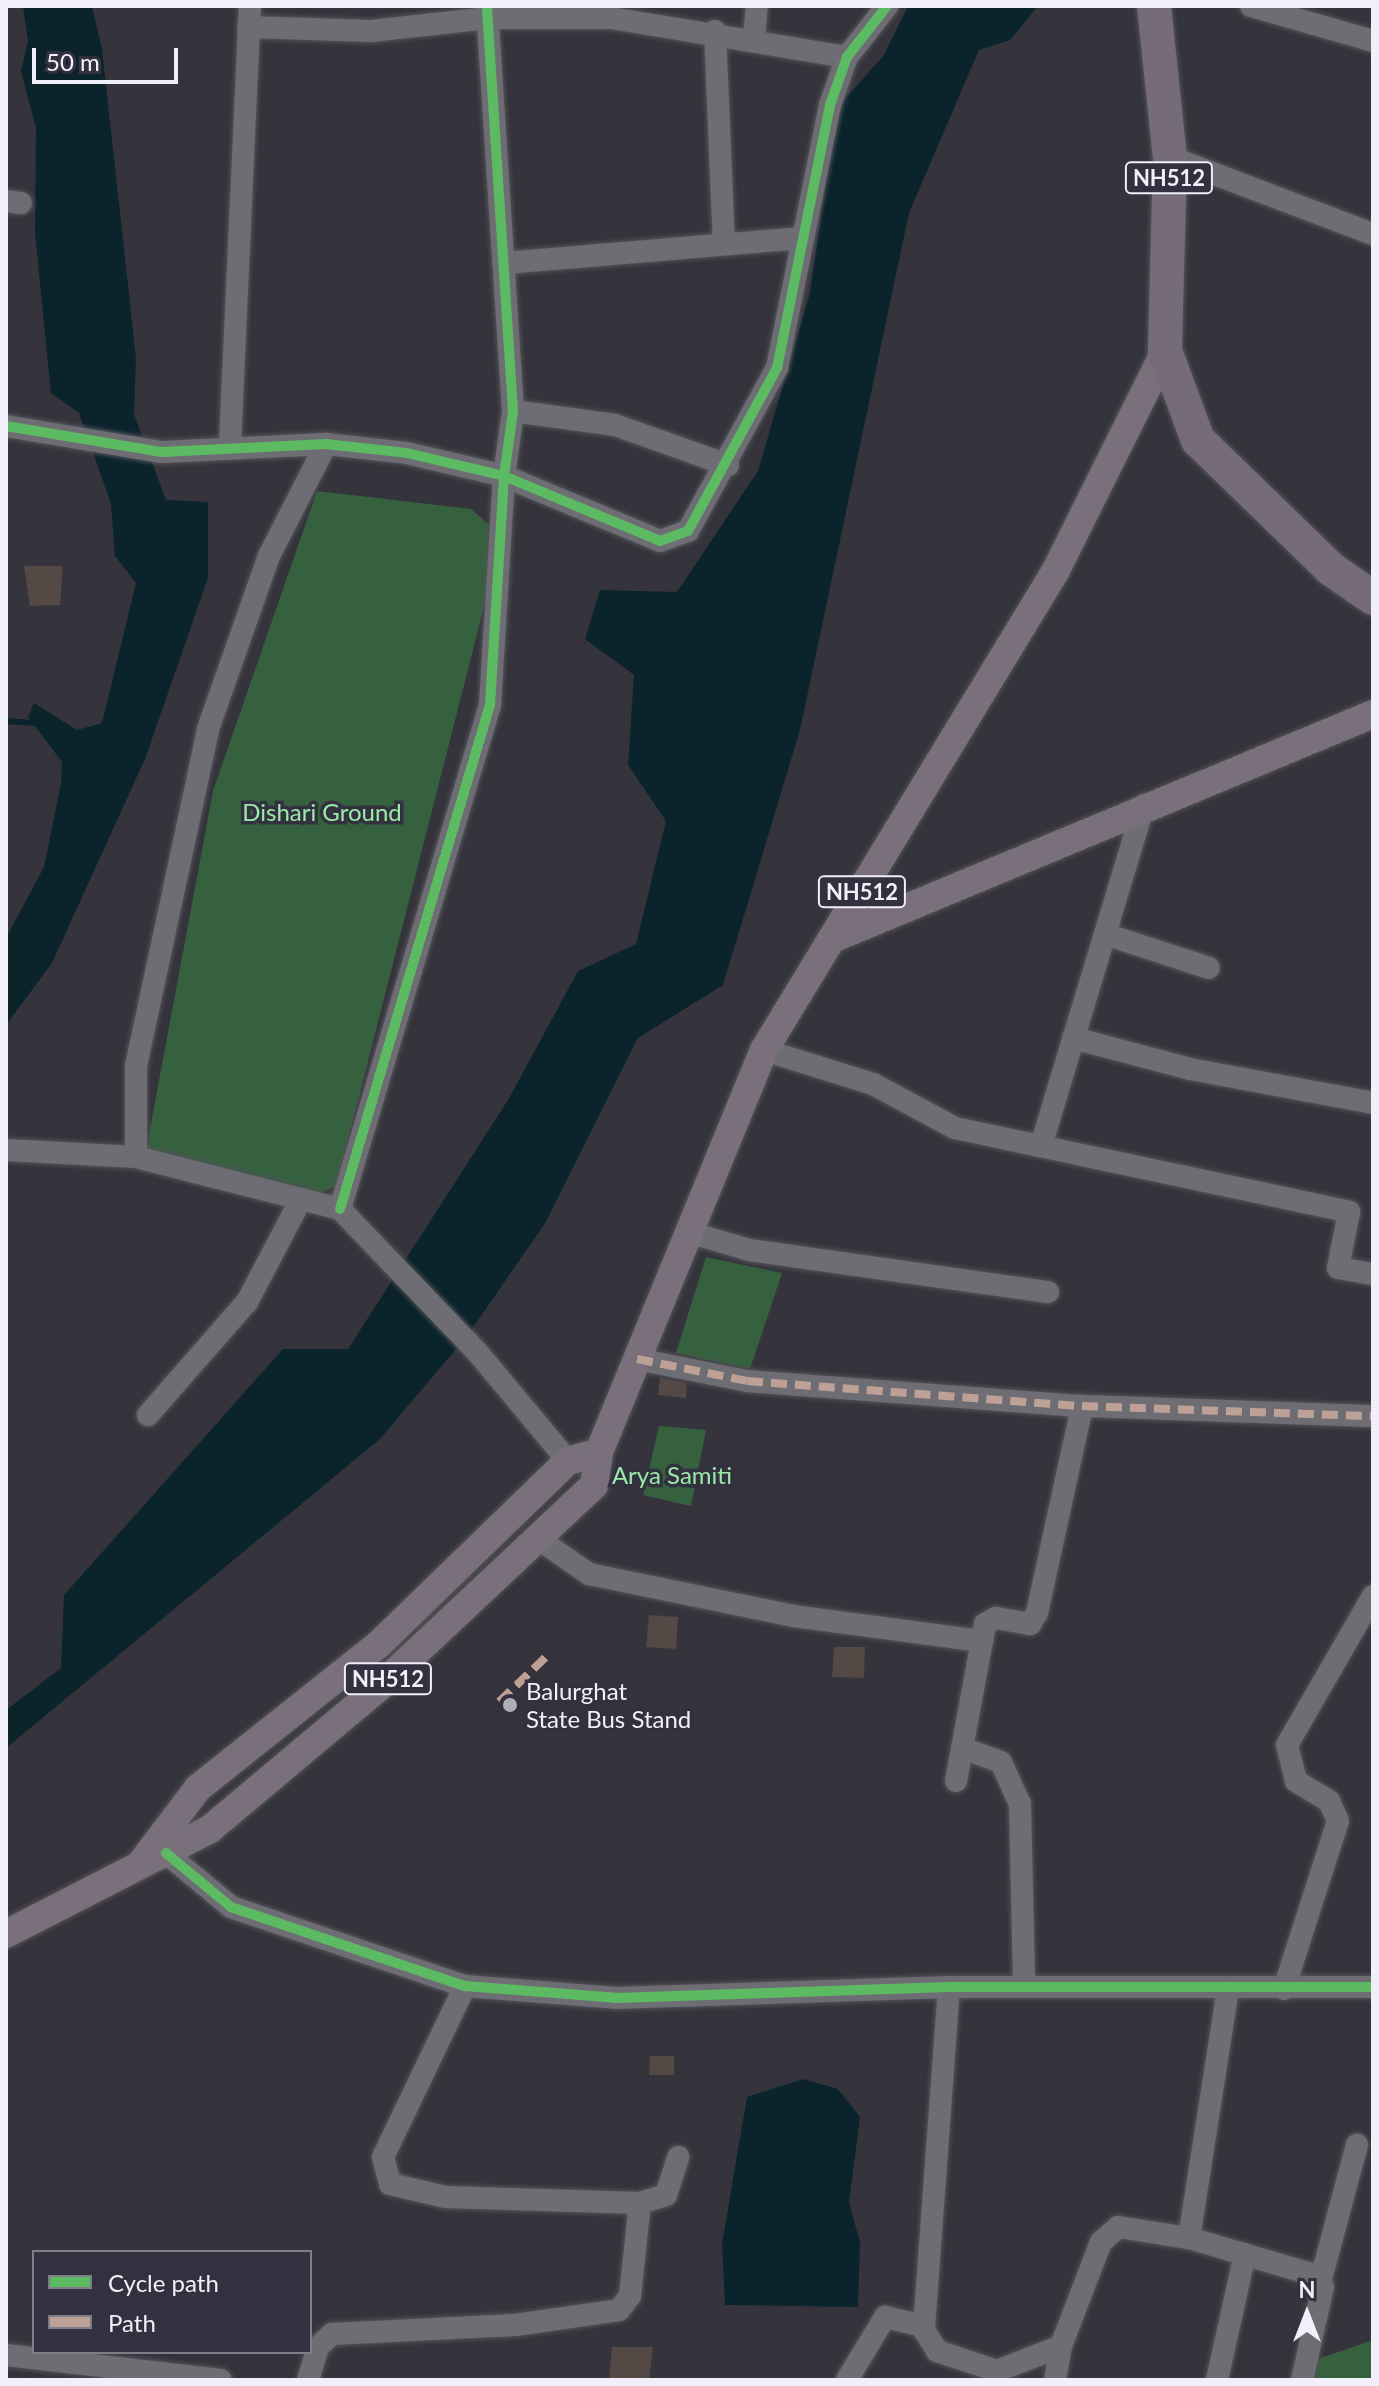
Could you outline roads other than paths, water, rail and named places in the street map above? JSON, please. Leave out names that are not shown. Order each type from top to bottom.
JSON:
[{"type":"highway","name":"NH512","points":[[1154,6],[1170,157],[1165,351],[1198,440],[1331,569],[1373,598]]},
{"type":"main road","name":"NH512","points":[[6,1934],[136,1869],[222,1819],[540,1540],[594,1485],[599,1452],[764,1050],[1055,572],[1165,351]]},
{"type":"main road","points":[[832,939],[1144,805],[1373,714]]},
{"type":"main road","points":[[136,1869],[198,1788],[378,1645],[568,1461],[599,1452]]},
{"type":"street","points":[[754,38],[757,6]]},
{"type":"street","points":[[6,426],[64,440],[162,452],[230,444],[326,444],[407,453],[504,476],[660,541],[688,531],[728,465],[777,368],[817,153],[847,57],[887,6]]},
{"type":"street","points":[[1251,6],[1373,41]]},
{"type":"street","points":[[230,444],[249,17],[371,31],[488,12],[611,18],[715,31],[847,57]]},
{"type":"street","points":[[340,1209],[490,705],[504,476],[513,411],[488,12]]},
{"type":"street","points":[[715,31],[724,244]]},
{"type":"street","points":[[1170,157],[1373,234]]},
{"type":"street","points":[[504,263],[803,238]]},
{"type":"street","points":[[513,411],[615,425],[728,465]]},
{"type":"street","points":[[136,1157],[136,1066],[208,729],[269,556],[326,444]]},
{"type":"street","points":[[1041,1146],[1144,805]]},
{"type":"street","points":[[1105,934],[1209,968]]},
{"type":"street","points":[[1073,1038],[1190,1069],[1373,1103]]},
{"type":"street","points":[[764,1050],[873,1084],[955,1128],[1349,1212],[1338,1268],[1373,1274]]},
{"type":"street","points":[[6,1150],[136,1157],[340,1209],[381,1248],[478,1353],[568,1461]]},
{"type":"street","points":[[148,1415],[247,1302],[301,1199]]},
{"type":"street","points":[[688,1232],[749,1250],[1048,1292]]},
{"type":"street","points":[[637,1359],[747,1381],[1082,1406],[1373,1416]]},
{"type":"street","points":[[956,1781],[989,1618],[1034,1621],[1064,1508],[1082,1406]]},
{"type":"street","points":[[540,1540],[589,1574],[794,1616],[982,1641]]},
{"type":"street","points":[[1284,1989],[1338,1821],[1329,1801],[1296,1781],[1287,1745],[1373,1596]]},
{"type":"street","points":[[962,1748],[1001,1762],[1020,1804],[1024,1986]]},
{"type":"street","points":[[166,1853],[231,1907],[465,1986],[616,1998],[949,1987],[1228,1990],[1373,1987]]},
{"type":"street","points":[[465,1986],[407,2100],[383,2157],[385,2177],[401,2189],[446,2197],[640,2203],[666,2195],[678,2157]]},
{"type":"street","points":[[949,1987],[924,2326],[937,2351],[991,2371],[1008,2371],[1061,2346]]},
{"type":"street","points":[[1189,2238],[1228,1990]]},
{"type":"street","points":[[1302,2380],[1321,2279],[1357,2145]]},
{"type":"street","points":[[308,2380],[318,2347],[332,2334],[501,2326],[619,2310],[630,2296],[640,2203]]},
{"type":"street","points":[[1055,2380],[1061,2346],[1106,2233],[1118,2227],[1189,2238],[1321,2279]]},
{"type":"street","points":[[1217,2380],[1245,2254]]},
{"type":"street","points":[[847,2380],[885,2317],[924,2326]]},
{"type":"street","points":[[6,2355],[221,2380]]},
{"type":"water","points":[[23,6],[92,6],[102,49],[136,358],[134,414],[166,500],[208,502],[208,578],[145,759],[52,963],[6,1025],[6,938],[44,867],[61,783],[62,762],[28,717],[34,703],[77,730],[102,723],[136,583],[115,556],[111,504],[79,413],[51,393],[35,232],[36,128],[21,71],[28,41]]},
{"type":"water","points":[[908,6],[1038,6],[1010,40],[979,50],[909,213],[800,730],[723,985],[638,1038],[546,1222],[467,1336],[380,1439],[6,1748],[6,1710],[61,1668],[64,1595],[283,1349],[348,1349],[508,1100],[578,971],[636,944],[666,821],[628,765],[634,675],[585,639],[600,590],[677,592],[758,471],[810,293],[837,108],[884,55]]},
{"type":"water","points":[[803,2079],[838,2089],[860,2117],[849,2203],[860,2242],[858,2307],[725,2305],[722,2244],[747,2097]]},
{"type":"waterway","points":[[6,721],[38,723]]},
{"type":"place","name":"Balurghat State Bus Stand","points":[[510,1705]]},
{"type":"park label","name":"Dishari Ground","points":[[322,812]]},
{"type":"park label","name":"Arya Samiti","points":[[672,1475]]}]
